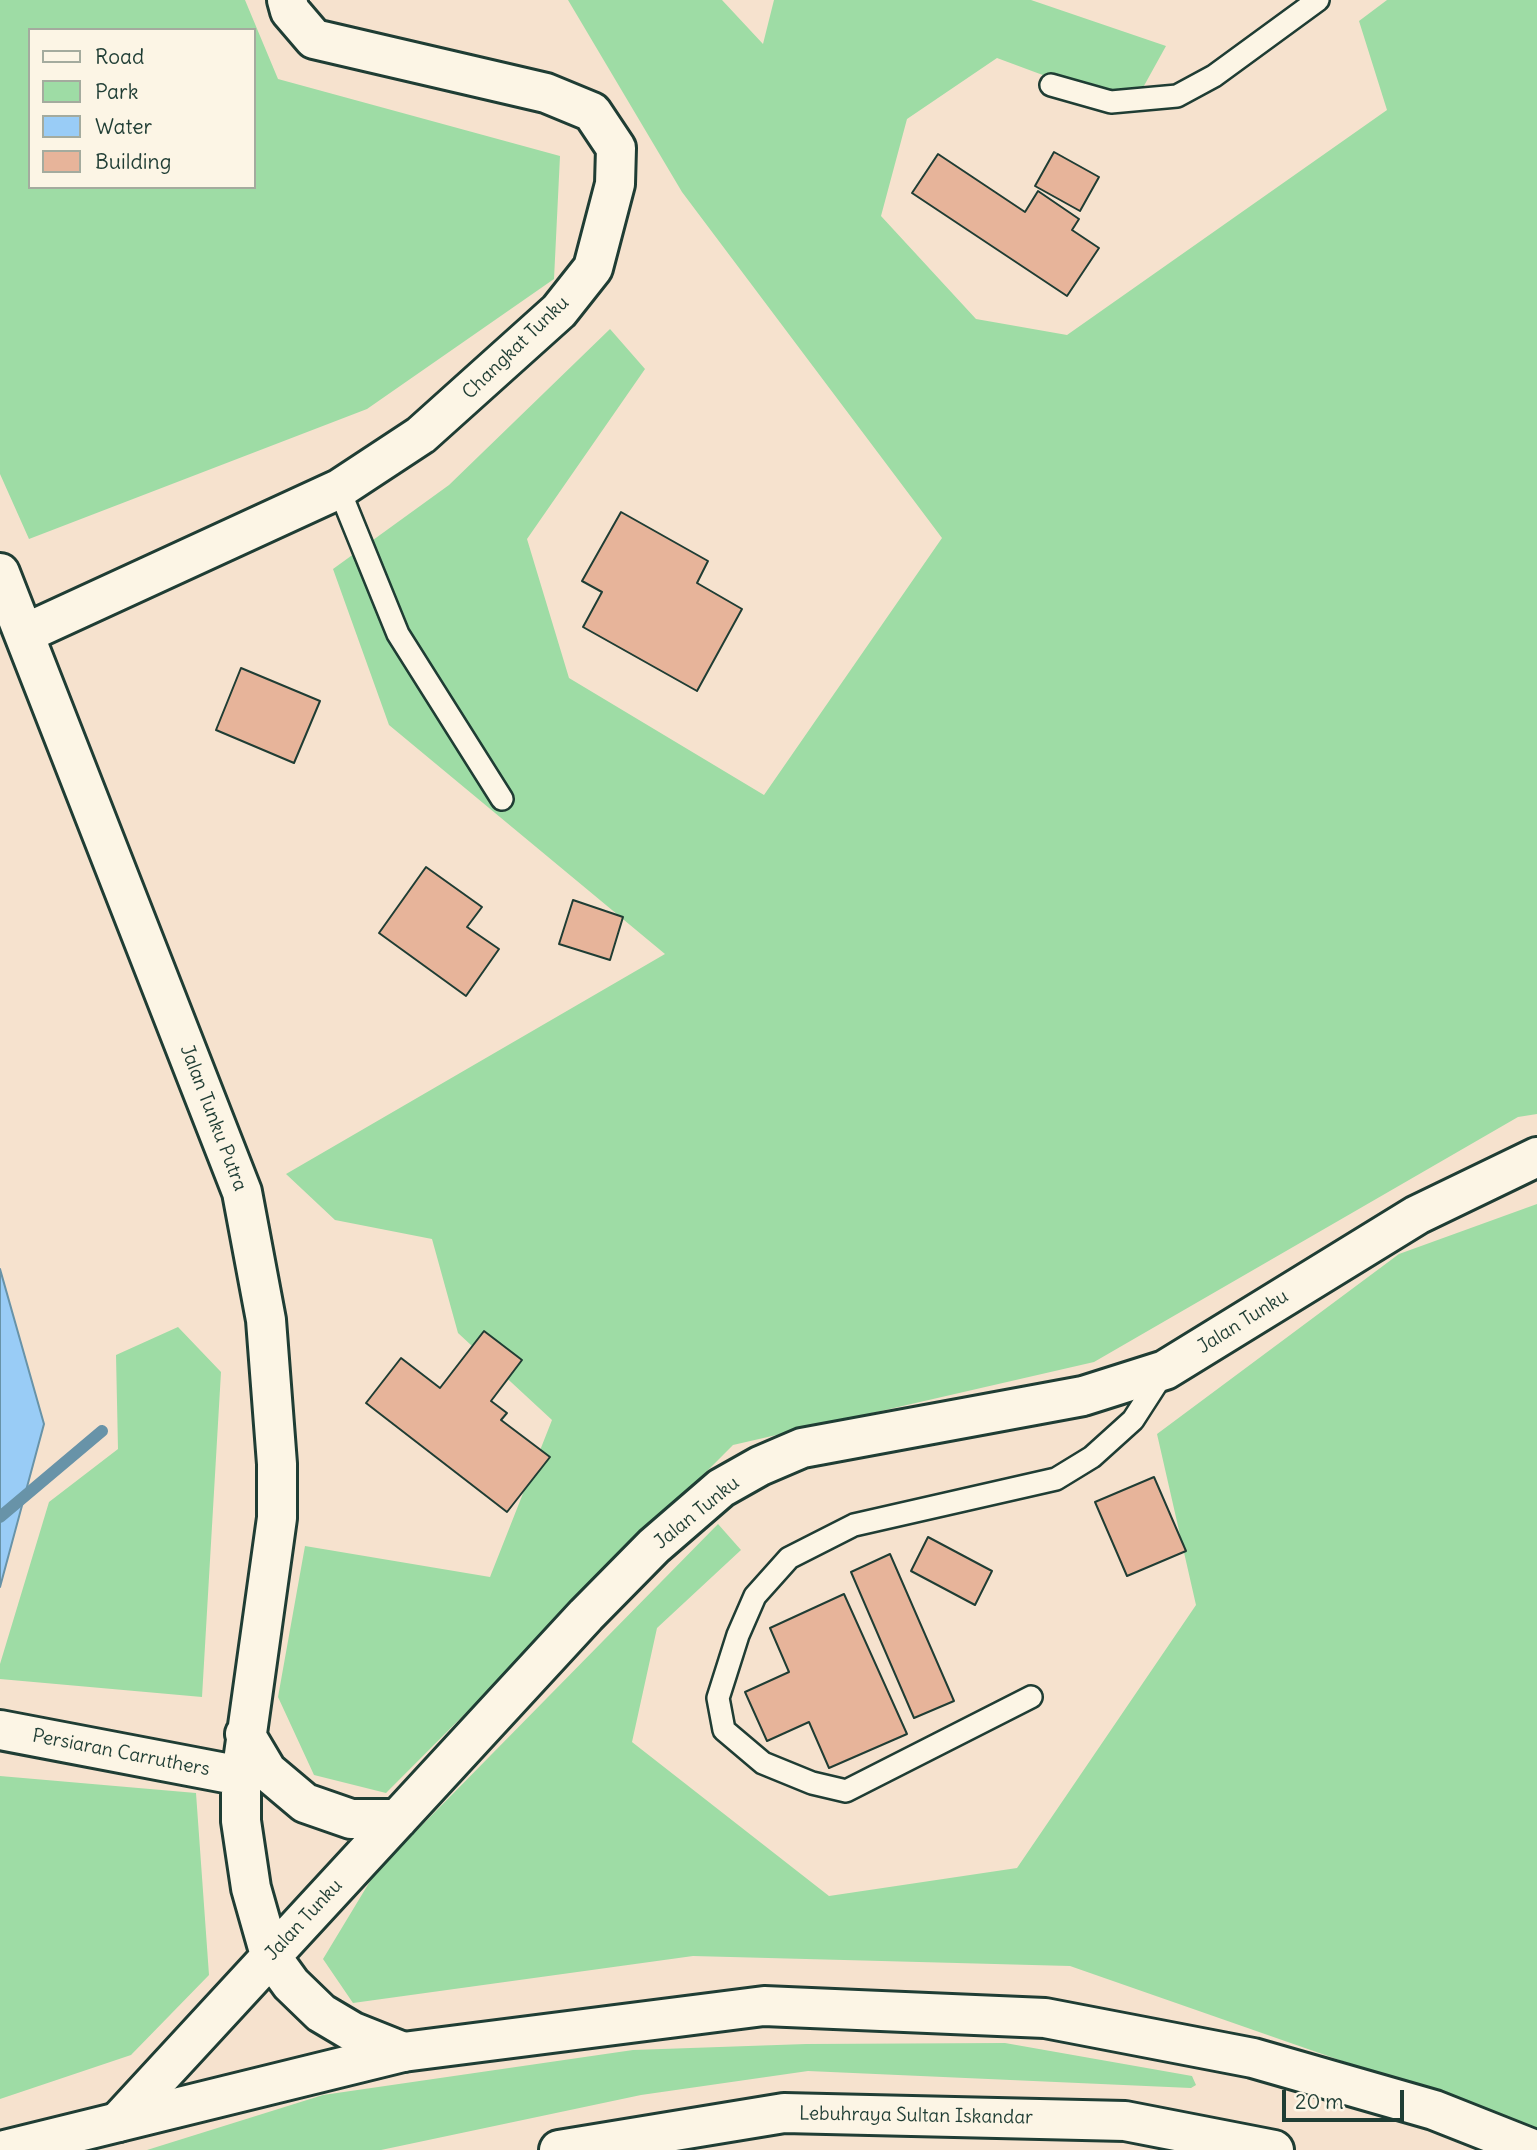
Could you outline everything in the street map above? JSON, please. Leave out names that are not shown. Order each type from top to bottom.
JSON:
[{"type":"street","name":"Changkat Tunku","points":[[26,633],[339,489],[421,435],[559,311],[593,268],[615,184],[616,148],[592,112],[546,93],[314,39],[290,11],[287,0]]},
{"type":"street","name":"Jalan Tunku Putra","points":[[0,573],[26,633],[243,1192],[266,1320],[274,1392],[277,1464],[277,1518],[245,1734],[242,1776],[241,1821],[251,1888],[270,1955],[291,1984],[321,2013],[353,2032],[403,2052]]},
{"type":"street","name":"Jalan Tunku","points":[[118,2122],[586,1615],[654,1546],[721,1488],[760,1466],[802,1448],[1083,1396],[1165,1370],[1417,1215],[1537,1157]]},
{"type":"street","name":"Persiaran Carruthers","points":[[0,1730],[242,1776]]},
{"type":"street","points":[[245,1734],[267,1771],[305,1803],[351,1819],[398,1819]]},
{"type":"street","points":[[5,2150],[403,2052],[764,2006],[1045,2018],[1253,2057],[1434,2110],[1535,2150]]},
{"type":"street","name":"Lebuhraya Sultan Iskandar","points":[[559,2150],[784,2113],[1125,2121],[1274,2150]]},
{"type":"lane","points":[[1051,85],[1111,102],[1177,96],[1214,76],[1318,0]]},
{"type":"lane","points":[[339,489],[398,634],[502,799]]},
{"type":"lane","points":[[1031,1698],[846,1791],[812,1783],[763,1763],[724,1730],[718,1698],[738,1634],[755,1596],[789,1558],[854,1525],[1056,1479],[1093,1457],[1133,1420],[1165,1370]]},
{"type":"green space","points":[[0,0],[245,0],[278,79],[560,156],[554,279],[367,409],[29,539],[0,474]]},
{"type":"green space","points":[[568,0],[722,0],[763,44],[774,0],[1031,0],[1166,46],[1140,93],[1075,87],[997,58],[907,119],[881,216],[976,319],[1067,335],[1387,110],[1359,21],[1387,0],[1537,0],[1537,1114],[1518,1117],[1094,1362],[733,1445],[386,1793],[314,1775],[278,1697],[305,1546],[490,1577],[552,1420],[458,1333],[432,1239],[335,1220],[286,1174],[665,954],[389,725],[333,569],[449,485],[610,329],[645,369],[527,539],[569,678],[764,795],[942,538],[682,192]]},
{"type":"green space","points":[[1537,1204],[1537,2129],[1070,1966],[693,1956],[353,2003],[323,1959],[375,1873],[718,1524],[741,1550],[657,1628],[632,1742],[829,1896],[1017,1868],[1196,1605],[1157,1434],[1399,1254]]},
{"type":"green space","points":[[178,1327],[221,1372],[202,1697],[0,1679],[0,1664],[49,1502],[118,1449],[116,1355]]},
{"type":"green space","points":[[0,1776],[196,1793],[209,1975],[131,2055],[0,2099]]},
{"type":"green space","points":[[1005,2043],[1192,2076],[1196,2085],[1191,2088],[808,2071],[641,2095],[381,2150],[147,2150],[323,2095],[633,2050],[806,2044]]},
{"type":"water","points":[[0,1269],[44,1424],[0,1587]]},
{"type":"building","points":[[1054,152],[1099,177],[1080,211],[1035,186]]},
{"type":"building","points":[[938,154],[1025,212],[1038,191],[1079,219],[1072,230],[1099,248],[1067,296],[912,193]]},
{"type":"building","points":[[621,512],[708,561],[697,583],[742,609],[697,691],[583,627],[602,592],[582,581]]},
{"type":"building","points":[[241,668],[320,701],[294,763],[216,730]]},
{"type":"building","points":[[426,867],[482,907],[467,927],[499,949],[466,996],[379,933]]},
{"type":"building","points":[[573,900],[623,917],[610,960],[559,944]]},
{"type":"building","points":[[484,1331],[522,1360],[491,1401],[507,1413],[501,1420],[550,1457],[507,1512],[366,1403],[401,1358],[440,1388]]},
{"type":"building","points":[[1154,1477],[1186,1551],[1127,1576],[1095,1502]]},
{"type":"building","points":[[928,1537],[992,1571],[975,1605],[911,1571]]},
{"type":"building","points":[[890,1554],[954,1701],[914,1718],[851,1572]]},
{"type":"building","points":[[844,1594],[907,1734],[829,1768],[809,1722],[767,1741],[745,1692],[789,1672],[770,1628]]},
{"type":"waterway","points":[[0,1517],[102,1431]]}]
